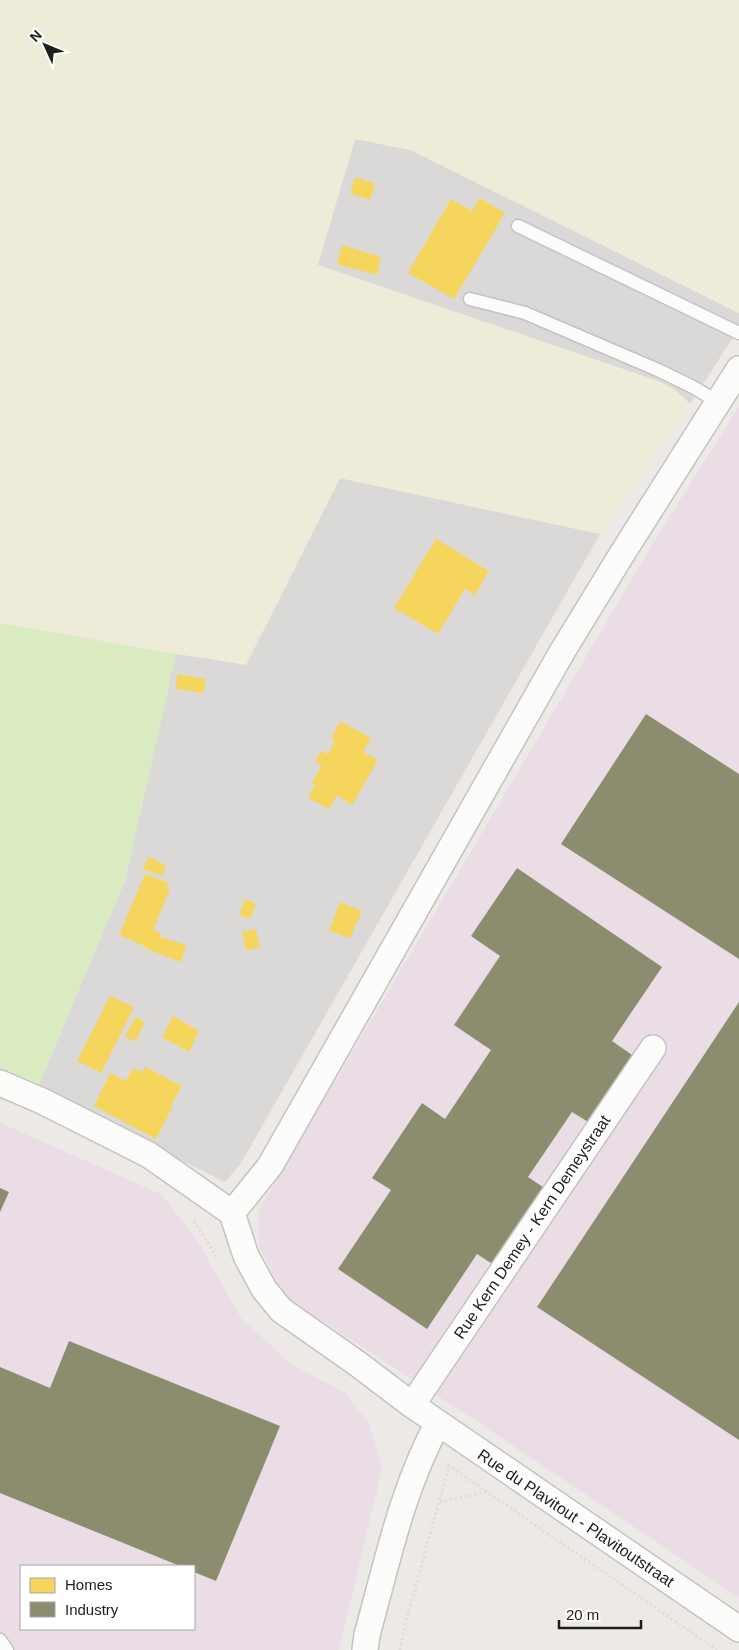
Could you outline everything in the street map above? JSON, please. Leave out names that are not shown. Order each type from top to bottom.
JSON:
[{"type":"street","points":[[0,1082],[149,1155],[232,1213],[270,1166],[562,652],[739,369]]},
{"type":"street","name":"Rue Kern Demey - Kern Demeystraat","points":[[412,1405],[653,1048]]},
{"type":"street","name":"Rue du Plavitout - Plavitoutstraat","points":[[232,1213],[246,1256],[264,1289],[281,1310],[412,1405],[739,1629]]},
{"type":"street","points":[[365,1650],[367,1635],[405,1498],[424,1449],[438,1423]]},
{"type":"lane","points":[[518,226],[739,333]]},
{"type":"lane","points":[[470,299],[525,313],[658,370],[718,402]]},
{"type":"lane","points":[[0,1640],[7,1650]]},
{"type":"path","points":[[400,1650],[406,1621],[449,1466]]},
{"type":"path","points":[[440,1502],[486,1492]]},
{"type":"shaded area","points":[[0,0],[739,0],[739,313],[411,150],[355,139],[318,265],[658,381],[675,390],[690,404],[600,534],[340,478],[246,665],[0,623]]},
{"type":"shaded area","points":[[355,139],[411,150],[739,313],[739,328],[690,404],[675,390],[658,381],[317,265]]},
{"type":"shaded area","points":[[739,407],[739,1597],[461,1411],[288,1299],[273,1276],[259,1245],[258,1212],[658,535]]},
{"type":"shaded area","points":[[340,478],[600,534],[241,1163],[225,1182],[37,1089],[125,880],[176,654],[246,664]]},
{"type":"shaded area","points":[[0,1123],[161,1194],[198,1242],[241,1318],[291,1364],[345,1393],[370,1425],[382,1469],[339,1650],[0,1650]]},
{"type":"green space","points":[[0,623],[176,654],[125,880],[37,1089],[0,1071]]},
{"type":"building: Homes","points":[[355,177],[375,184],[370,200],[350,193]]},
{"type":"building: Homes","points":[[480,198],[505,213],[454,299],[408,273],[451,199],[472,211]]},
{"type":"building: Homes","points":[[342,245],[381,257],[377,275],[337,264]]},
{"type":"building: Homes","points":[[436,539],[489,571],[475,595],[465,589],[438,634],[394,608]]},
{"type":"building: Homes","points":[[177,674],[206,679],[203,693],[176,689]]},
{"type":"building: Homes","points":[[340,721],[371,738],[363,752],[378,760],[352,805],[337,795],[329,809],[308,798],[315,784],[312,783],[321,767],[315,761],[321,751],[328,754],[335,740],[331,738]]},
{"type":"building: Homes","points":[[148,857],[166,865],[162,876],[143,869]]},
{"type":"building: Homes","points":[[145,874],[169,883],[167,888],[170,889],[153,930],[161,933],[160,937],[186,945],[181,962],[119,935]]},
{"type":"building: Homes","points":[[245,899],[256,904],[250,919],[239,915]]},
{"type":"building: Homes","points":[[340,902],[362,911],[350,938],[329,931]]},
{"type":"building: Homes","points":[[256,929],[260,948],[246,950],[242,932]]},
{"type":"building: Homes","points":[[110,996],[134,1007],[101,1073],[77,1061]]},
{"type":"building: Homes","points":[[173,1016],[199,1031],[189,1052],[162,1037]]},
{"type":"building: Homes","points":[[136,1017],[145,1022],[135,1042],[125,1036]]},
{"type":"building: Homes","points":[[145,1067],[182,1086],[171,1105],[173,1106],[156,1139],[94,1106],[110,1073],[126,1081],[133,1068],[142,1072]]},
{"type":"building: Industry","points":[[646,714],[739,774],[739,959],[561,844]]},
{"type":"building: Industry","points":[[517,868],[662,967],[612,1041],[635,1057],[590,1123],[572,1112],[528,1177],[546,1189],[494,1265],[477,1254],[427,1329],[338,1269],[391,1190],[372,1178],[422,1103],[445,1119],[491,1050],[454,1025],[500,956],[471,936]]},
{"type":"building: Industry","points":[[739,1002],[739,1440],[537,1307]]},
{"type":"building: Industry","points":[[0,1188],[9,1192],[0,1212]]},
{"type":"building: Industry","points":[[69,1341],[280,1426],[216,1581],[195,1572],[195,1565],[178,1565],[0,1493],[0,1367],[50,1388]]}]
